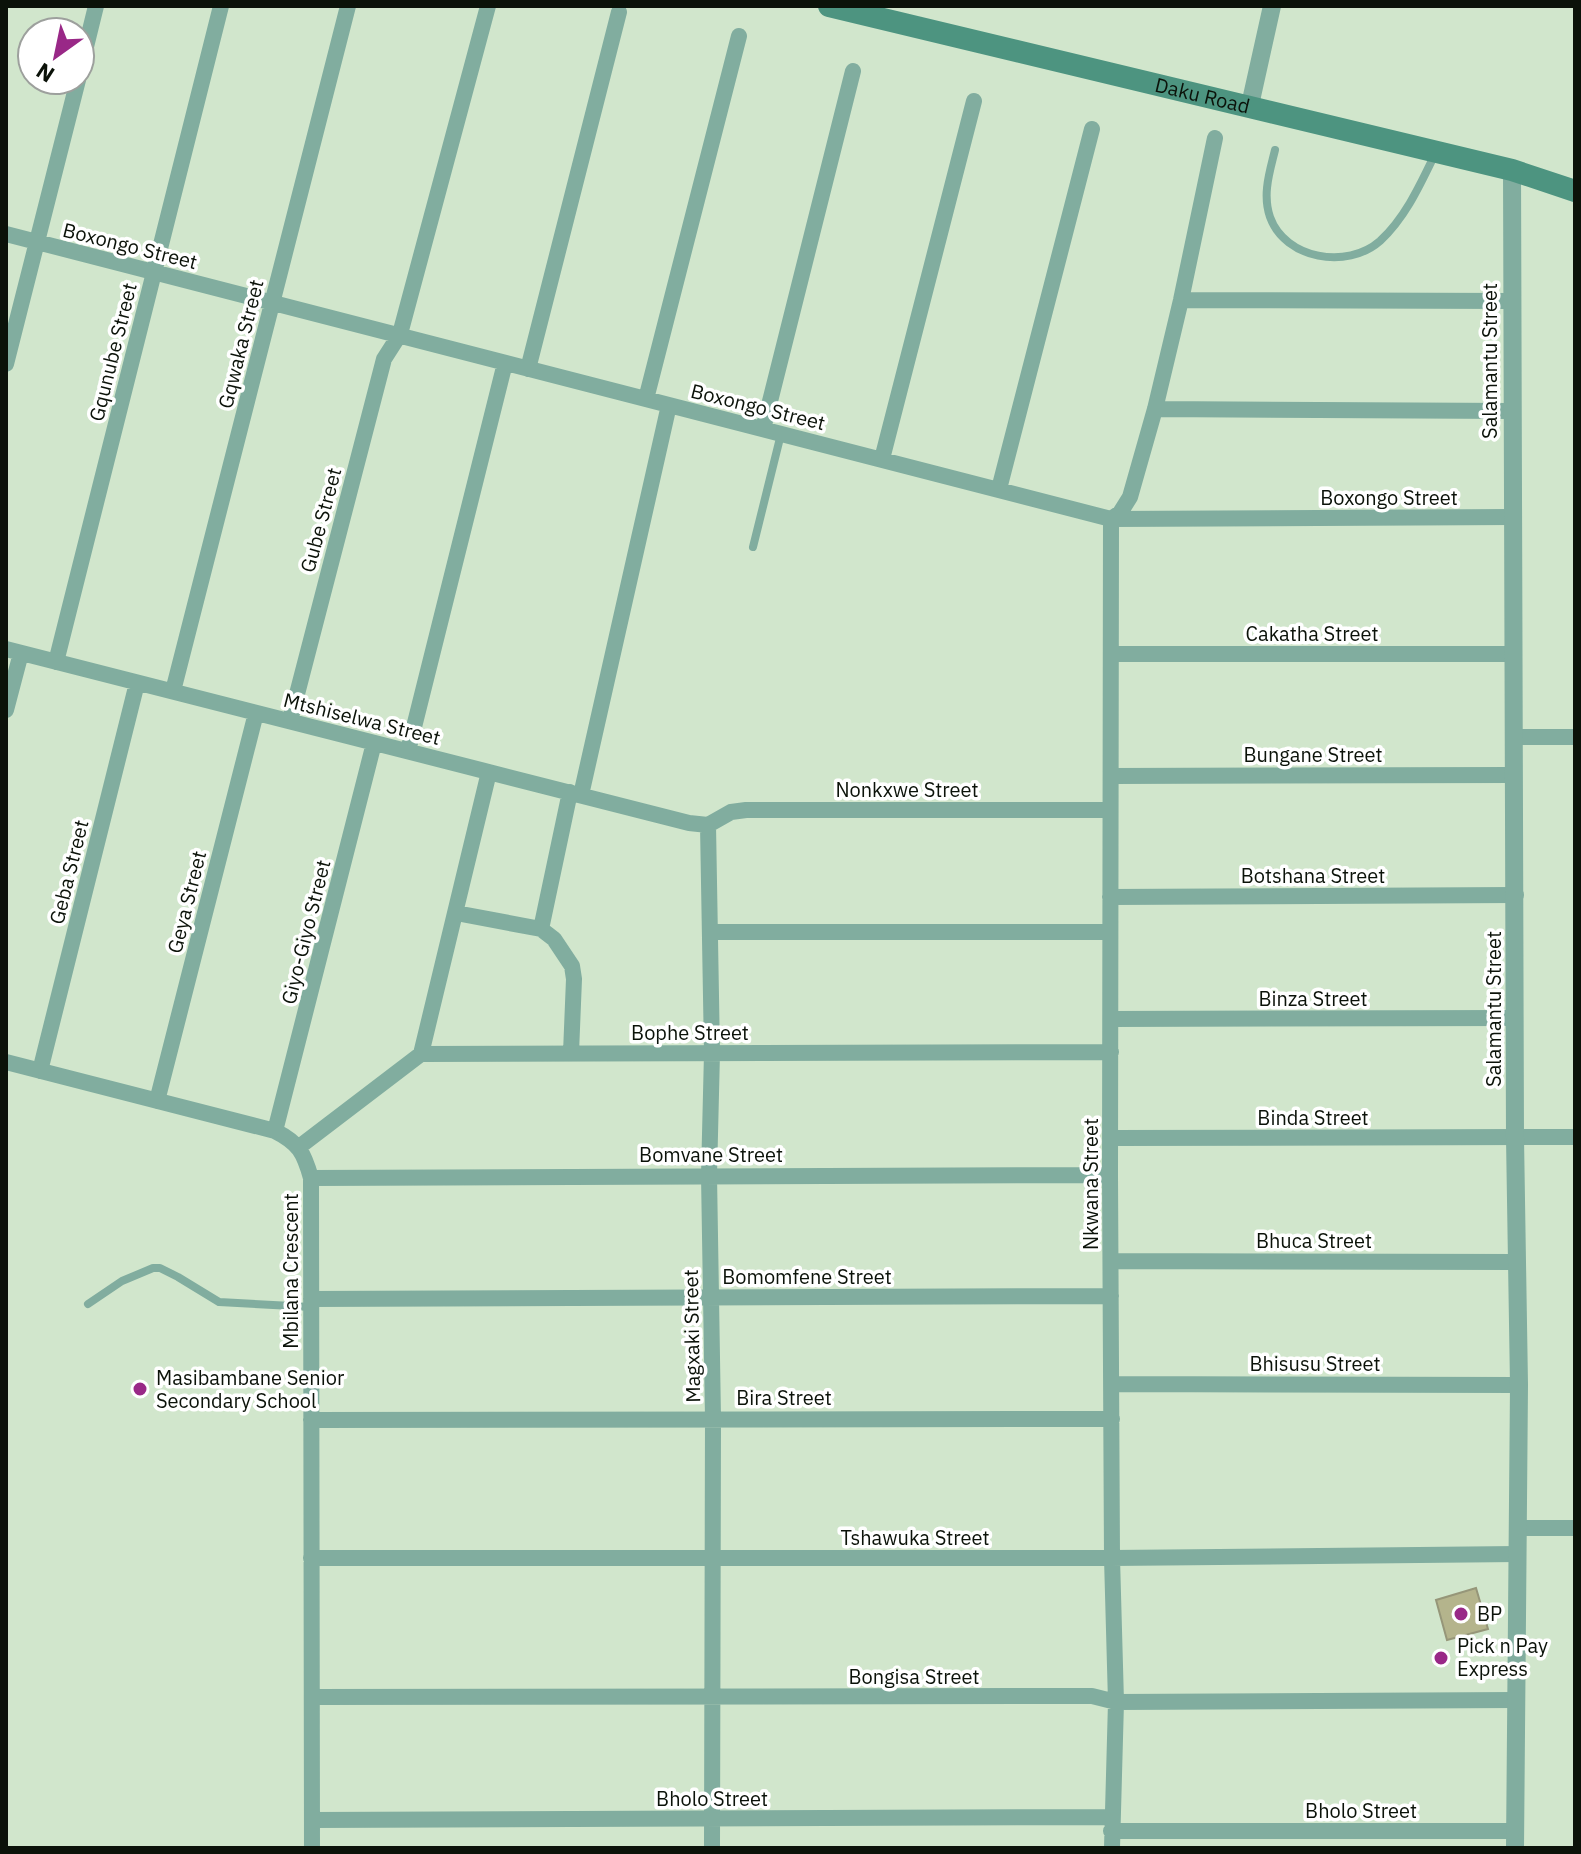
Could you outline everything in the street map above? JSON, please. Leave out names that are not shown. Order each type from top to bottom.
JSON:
[{"type":"main road","name":"Daku Road","points":[[829,6],[1250,105],[1512,170],[1575,191]]},
{"type":"street","name":"Gqunube Street","points":[[56,662],[221,6]]},
{"type":"street","name":"Gqwaka Street","points":[[173,691],[348,6]]},
{"type":"street","name":"Gube Street","points":[[290,721],[384,359],[400,334],[488,6]]},
{"type":"street","points":[[1250,105],[1272,6]]},
{"type":"street","points":[[528,369],[619,12]]},
{"type":"street","points":[[646,399],[739,36]]},
{"type":"street","points":[[763,429],[853,71]]},
{"type":"street","points":[[6,364],[74,96]]},
{"type":"street","points":[[882,459],[974,101]]},
{"type":"street","points":[[999,489],[1092,129]]},
{"type":"street","points":[[1111,519],[1120,513],[1130,497],[1155,409],[1215,138]]},
{"type":"street","name":"Salamantu Street","points":[[1512,170],[1515,1138],[1519,1385],[1515,1840]]},
{"type":"street","name":"Boxongo Street","points":[[6,234],[1111,519],[1513,517]]},
{"type":"street","points":[[1181,300],[1512,301]]},
{"type":"street","points":[[408,751],[505,363]]},
{"type":"street","points":[[541,929],[669,405]]},
{"type":"street","points":[[1155,409],[1511,411]]},
{"type":"street","name":"Nkwana Street","points":[[1111,519],[1110,1175],[1116,1702],[1111,1832]]},
{"type":"street","points":[[6,710],[13,651]]},
{"type":"street","name":"Mtshiselwa Street","points":[[13,651],[689,823],[708,825]]},
{"type":"street","name":"Cakatha Street","points":[[1111,654],[1514,654]]},
{"type":"street","name":"Geba Street","points":[[40,1071],[137,683]]},
{"type":"street","name":"Geya Street","points":[[157,1101],[256,713]]},
{"type":"street","points":[[1514,737],[1575,737]]},
{"type":"street","name":"Giyo-Giyo Street","points":[[275,1131],[374,743]]},
{"type":"street","points":[[6,1062],[275,1131],[299,1147],[421,1054],[489,772]]},
{"type":"street","name":"Bungane Street","points":[[1112,776],[1514,775]]},
{"type":"street","name":"Nonkxwe Street","points":[[708,825],[731,812],[746,810],[1110,810]]},
{"type":"street","name":"Magxaki Street","points":[[708,825],[712,932],[709,1175],[713,1418],[712,1848]]},
{"type":"street","name":"Botshana Street","points":[[1110,897],[1516,895]]},
{"type":"street","points":[[456,913],[541,929],[554,939],[572,966],[574,979],[571,1053]]},
{"type":"street","points":[[712,932],[1110,932]]},
{"type":"street","name":"Binza Street","points":[[1111,1019],[1515,1018]]},
{"type":"street","name":"Bophe Street","points":[[421,1054],[1111,1052]]},
{"type":"street","name":"Binda Street","points":[[1111,1138],[1575,1137]]},
{"type":"street","name":"Mbilana Crescent","points":[[299,1147],[311,1178],[312,1848]]},
{"type":"street","name":"Bomvane Street","points":[[311,1178],[1110,1175]]},
{"type":"street","name":"Bhuca Street","points":[[1111,1261],[1517,1262]]},
{"type":"street","name":"Bomomfene Street","points":[[311,1303],[712,1297],[1111,1296]]},
{"type":"street","name":"Bhisusu Street","points":[[1112,1384],[1519,1385]]},
{"type":"street","name":"Bira Street","points":[[311,1420],[1112,1419]]},
{"type":"street","points":[[1518,1528],[1575,1528]]},
{"type":"street","name":"Tshawuka Street","points":[[311,1558],[1112,1558],[1518,1554]]},
{"type":"street","name":"Bongisa Street","points":[[312,1697],[1092,1696],[1116,1702],[1515,1700]]},
{"type":"street","name":"Bholo Street","points":[[312,1820],[712,1819],[1111,1832],[1515,1840]]},
{"type":"lane","points":[[1275,150],[1266,185],[1270,218],[1284,238],[1304,252],[1328,258],[1355,255],[1378,243],[1399,219],[1436,152]]},
{"type":"lane","points":[[753,547],[781,433]]},
{"type":"lane","points":[[88,1304],[122,1281],[153,1268],[178,1277],[219,1302],[311,1303]]},
{"type":"building","points":[[1476,1588],[1488,1629],[1447,1640],[1436,1600]]},
{"type":"place","name":"Masibambane Senior Secondary School","points":[[140,1389]]},
{"type":"place","name":"BP","points":[[1461,1614]]},
{"type":"place","name":"Pick n Pay Express","points":[[1441,1658]]}]
